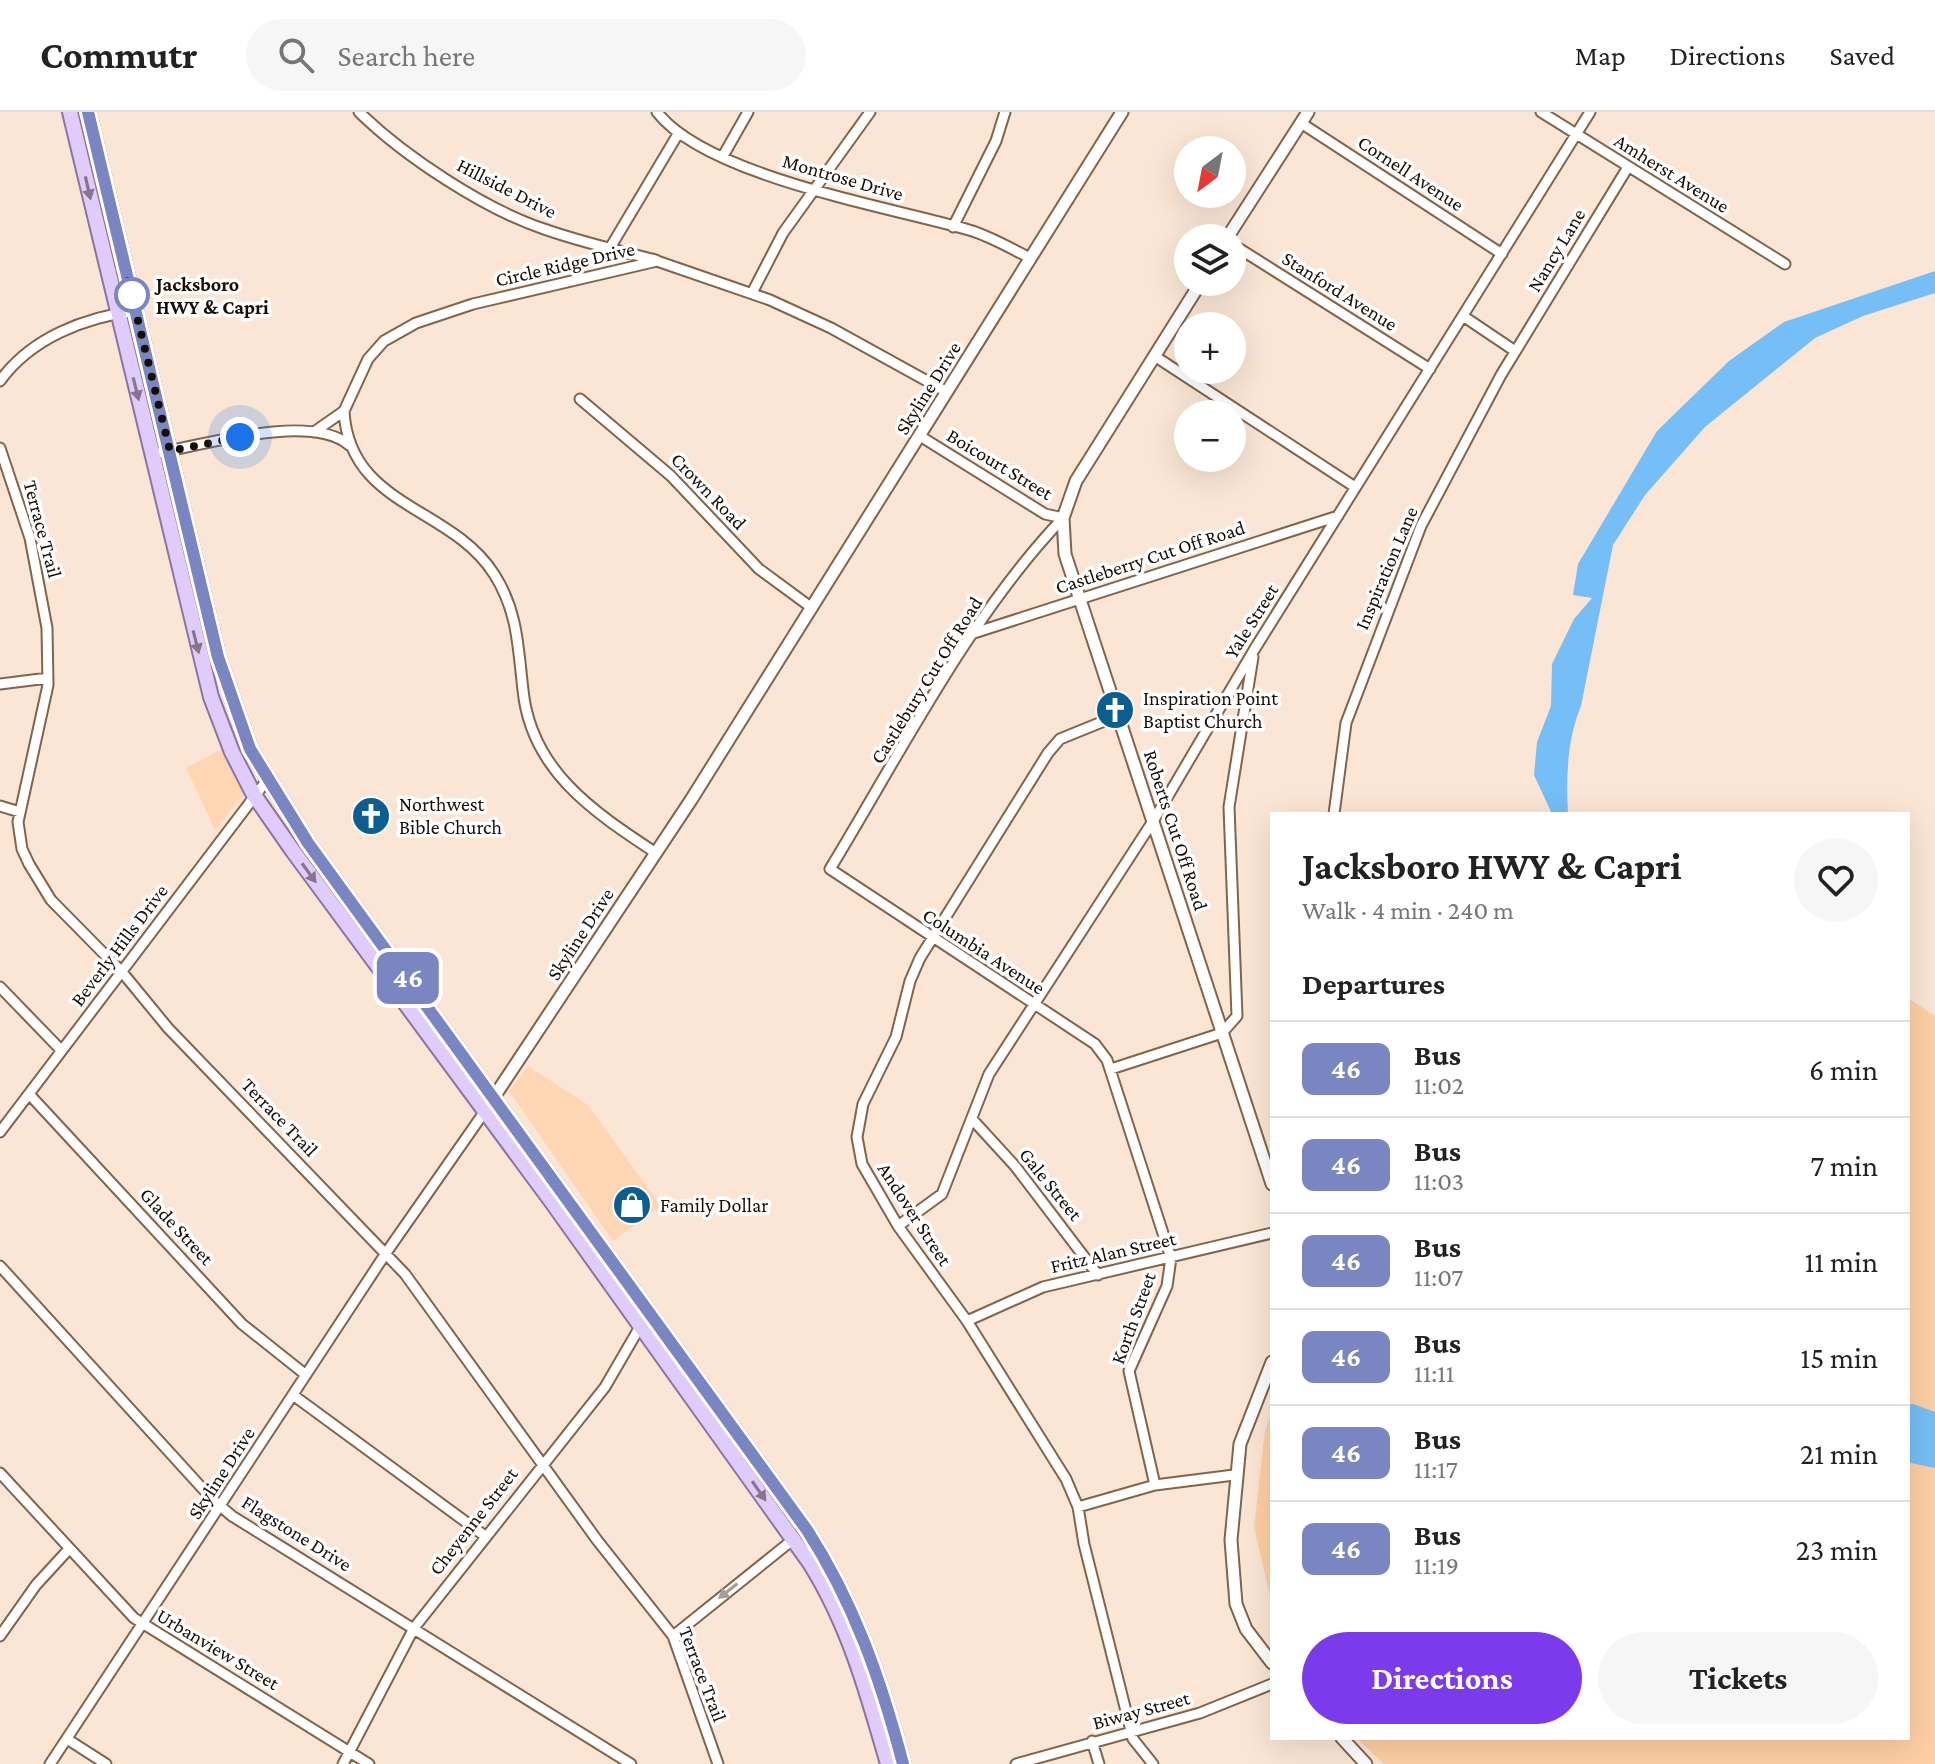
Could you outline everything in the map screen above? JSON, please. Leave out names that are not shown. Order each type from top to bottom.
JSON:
[{"type":"main road","points":[[70,112],[211,697],[232,752],[254,795],[641,1327],[807,1530],[852,1607],[878,1674],[903,1764]]},
{"type":"main road","points":[[88,112],[218,657],[237,718],[267,780],[308,843],[649,1312],[712,1412],[788,1544],[839,1615],[871,1701],[888,1764]]},
{"type":"main road","points":[[361,945],[377,936]]},
{"type":"street","name":"Hillside Drive","points":[[359,112],[378,131],[468,191],[541,228],[657,261]]},
{"type":"street","name":"Montrose Drive","points":[[657,112],[678,134],[723,156],[814,190],[989,238],[1030,258]]},
{"type":"street","points":[[723,156],[748,112]]},
{"type":"street","points":[[752,293],[783,233],[870,112]]},
{"type":"street","points":[[953,227],[980,177],[1005,112]]},
{"type":"street","name":"Skyline Drive","points":[[50,1764],[386,1253],[485,1111],[656,853],[1122,112]]},
{"type":"street","points":[[1236,224],[1308,112]]},
{"type":"street","name":"Amherst Avenue","points":[[1541,112],[1785,264]]},
{"type":"street","name":"Yale Street","points":[[898,1226],[942,1194],[989,1074],[1155,818],[1254,650],[1590,112]]},
{"type":"street","name":"Cornell Avenue","points":[[1301,123],[1502,254]]},
{"type":"street","points":[[610,248],[678,134]]},
{"type":"street","name":"Nancy Lane","points":[[1515,351],[1628,167]]},
{"type":"street","name":"Stanford Avenue","points":[[1246,253],[1430,369]]},
{"type":"street","name":"Circle Ridge Drive","points":[[344,411],[368,359],[384,341],[416,323],[473,304],[657,261],[752,293],[831,328],[947,392]]},
{"type":"street","name":"Roberts Cut Off Road","points":[[1193,296],[1076,481],[1063,518],[1065,554],[1077,600],[1155,818],[1270,1178]]},
{"type":"street","points":[[0,381],[19,360],[57,334],[75,325],[136,311]]},
{"type":"street","points":[[1463,316],[1515,351]]},
{"type":"street","name":"Inspiration Lane","points":[[1334,812],[1346,723],[1398,580],[1421,526],[1515,351]]},
{"type":"street","points":[[1156,357],[1355,487]]},
{"type":"street","name":"Crown Road","points":[[580,399],[671,476],[759,569],[812,608]]},
{"type":"street","points":[[314,432],[344,411],[351,447]]},
{"type":"street","points":[[152,454],[256,434],[314,432],[340,437],[385,492],[462,538],[494,573],[516,619],[523,694],[540,748],[558,776],[583,803],[656,853]]},
{"type":"street","name":"Boicourt Street","points":[[920,436],[1045,514],[1063,518]]},
{"type":"street","name":"Terrace Trail","points":[[0,448],[40,581],[47,628],[48,678],[20,812],[22,849],[51,900],[122,972],[168,1028],[405,1274],[542,1464],[673,1636],[718,1764]]},
{"type":"street","name":"Castleberry Cut Off Road","points":[[974,633],[1338,516]]},
{"type":"street","name":"Castlebury Cut Off Road","points":[[830,869],[974,633],[1032,550],[1063,518]]},
{"type":"street","points":[[1112,1072],[1222,1033],[1237,1016],[1229,807],[1254,650]]},
{"type":"street","points":[[0,684],[48,678]]},
{"type":"street","name":"Andover Street","points":[[1119,715],[1060,739],[1048,753],[931,938],[910,981],[896,1037],[869,1087],[859,1121],[858,1151],[862,1164],[898,1226],[967,1321],[1046,1444],[1078,1507],[1131,1732]]},
{"type":"street","name":"Beverly Hills Drive","points":[[0,1132],[267,780]]},
{"type":"street","points":[[0,806],[20,812]]},
{"type":"street","name":"Columbia Avenue","points":[[830,869],[1095,1044],[1112,1072]]},
{"type":"street","points":[[0,987],[61,1050]]},
{"type":"street","name":"Korth Street","points":[[1112,1072],[1171,1258],[1167,1286],[1129,1371],[1155,1485]]},
{"type":"street","name":"Glade Street","points":[[29,1094],[242,1324],[306,1375]]},
{"type":"street","name":"Gale Street","points":[[972,1119],[1025,1178],[1098,1275]]},
{"type":"street","name":"Fritz Alan Street","points":[[967,1321],[1020,1294],[1270,1233]]},
{"type":"street","name":"Flagstone Drive","points":[[0,1266],[220,1506],[631,1764]]},
{"type":"street","name":"Cheyenne Street","points":[[343,1764],[414,1628],[605,1387],[649,1312]]},
{"type":"street","points":[[1270,1367],[1240,1444],[1234,1475],[1231,1570],[1236,1604],[1246,1629],[1270,1660]]},
{"type":"street","points":[[293,1395],[485,1536]]},
{"type":"street","name":"Urbanview Street","points":[[0,1473],[143,1624],[369,1764]]},
{"type":"street","points":[[1078,1507],[1155,1485],[1234,1475]]},
{"type":"street","points":[[673,1636],[807,1530]]},
{"type":"street","points":[[0,1636],[36,1585],[69,1549]]},
{"type":"street","name":"Biway Street","points":[[1016,1764],[1200,1713],[1270,1685]]},
{"type":"street","points":[[1131,1732],[1137,1746],[1153,1764]]},
{"type":"street","points":[[67,1739],[106,1764]]},
{"type":"street","points":[[1344,1740],[1366,1764]]},
{"type":"street","points":[[1092,1741],[1099,1764]]},
{"type":"shaded area","points":[[224,748],[244,794],[215,830],[186,768]]},
{"type":"shaded area","points":[[1910,999],[1935,1016],[1935,1764],[1384,1764],[1358,1740],[1910,1740]]},
{"type":"shaded area","points":[[528,1066],[588,1105],[661,1206],[613,1241],[509,1091]]},
{"type":"shaded area","points":[[1270,1416],[1270,1596],[1254,1527],[1265,1430]]},
{"type":"water","points":[[1935,271],[1935,293],[1863,316],[1815,338],[1705,427],[1645,495],[1613,545],[1581,706],[1570,745],[1568,812],[1551,812],[1534,775],[1537,742],[1551,706],[1552,664],[1574,619],[1592,598],[1573,595],[1578,564],[1657,431],[1729,361],[1784,322]]},
{"type":"water","points":[[1910,1405],[1935,1412],[1935,1468],[1910,1462]]},
{"type":"bus line","name":"46","points":[[88,112],[218,657],[250,749],[308,843],[807,1530],[852,1607],[878,1674],[903,1764]]},
{"type":"place","name":"Jacksboro HWY & Capri","points":[[132,295]]},
{"type":"place","name":"Inspiration Point Baptist Church","points":[[1115,710]]},
{"type":"place","name":"Northwest Bible Church","points":[[371,816]]},
{"type":"place","name":"Family Dollar","points":[[632,1205]]},
{"type":"route","points":[[132,295],[128,280],[170,451],[240,437]]}]
